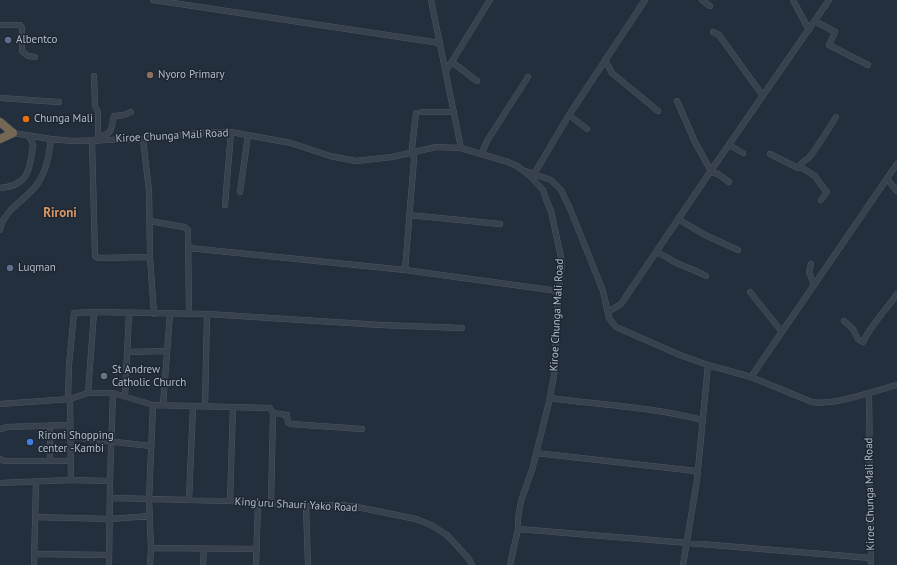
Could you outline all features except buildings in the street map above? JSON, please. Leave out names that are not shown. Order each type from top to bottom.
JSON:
[{"type":"highway","points":[[0,122],[13,133],[0,139]]},
{"type":"street","points":[[153,0],[440,43]]},
{"type":"street","points":[[431,0],[461,148]]},
{"type":"street","points":[[446,71],[490,0]]},
{"type":"street","points":[[534,174],[569,116],[645,0]]},
{"type":"street","points":[[702,0],[710,6]]},
{"type":"street","points":[[793,0],[809,30]]},
{"type":"street","points":[[608,312],[621,304],[729,144],[829,0]]},
{"type":"street","points":[[815,22],[835,32],[829,44],[868,65]]},
{"type":"street","points":[[0,25],[20,25],[22,28],[22,51],[28,56],[35,57]]},
{"type":"street","points":[[713,32],[719,35],[763,96]]},
{"type":"street","points":[[605,60],[612,73],[658,111]]},
{"type":"street","points":[[452,62],[477,81]]},
{"type":"street","points":[[94,76],[95,106],[98,112],[96,139],[95,256],[99,258],[150,257]]},
{"type":"street","points":[[482,153],[486,141],[528,77]]},
{"type":"street","points":[[0,98],[59,102]]},
{"type":"street","points":[[677,101],[710,172],[718,174],[730,182]]},
{"type":"street","points":[[96,139],[109,133],[112,128],[114,116],[124,115],[131,112]]},
{"type":"street","points":[[422,112],[454,112]]},
{"type":"street","points":[[405,270],[414,159],[412,148],[416,113]]},
{"type":"street","points":[[569,116],[587,129]]},
{"type":"street","points":[[799,166],[802,161],[810,157],[836,117]]},
{"type":"street","name":"Kiroe Chunga Mali Road","points":[[13,133],[72,141],[96,139],[143,139],[208,132],[231,132],[291,143],[330,156],[348,160],[370,160],[392,157],[436,147],[461,148],[482,153],[508,162],[529,175],[543,190],[551,211],[562,262],[558,291],[555,370],[550,398],[532,470],[521,501],[518,518],[518,530],[510,565]]},
{"type":"street","points":[[225,205],[231,132]]},
{"type":"street","points":[[240,192],[248,135]]},
{"type":"street","points":[[0,188],[10,187],[17,184],[26,176],[31,161],[33,145],[33,141],[28,136]]},
{"type":"street","points":[[0,230],[5,216],[30,193],[44,174],[48,163],[51,139]]},
{"type":"street","points":[[143,139],[149,191],[150,257],[154,314]]},
{"type":"street","points":[[729,144],[743,152]]},
{"type":"street","points":[[770,154],[798,168],[799,166],[815,176],[820,186],[827,192],[821,200]]},
{"type":"street","points":[[751,377],[897,164]]},
{"type":"street","points":[[521,169],[551,180],[561,190],[571,210],[602,291],[609,318],[616,327],[708,365],[751,377],[805,400],[819,404],[897,385]]},
{"type":"street","points":[[887,179],[897,191]]},
{"type":"street","points":[[409,216],[500,224]]},
{"type":"street","points":[[678,219],[705,235],[738,250]]},
{"type":"street","points":[[149,221],[187,228],[189,233],[189,314]]},
{"type":"street","points":[[189,248],[405,270],[558,291]]},
{"type":"street","points":[[657,251],[673,262],[706,276]]},
{"type":"street","points":[[811,264],[809,272],[814,285]]},
{"type":"street","points":[[750,292],[782,332]]},
{"type":"street","points":[[844,321],[853,329],[858,339],[862,342],[897,294]]},
{"type":"street","points":[[88,394],[94,312]]},
{"type":"street","points":[[71,480],[69,365],[74,313],[207,314],[381,325],[462,328]]},
{"type":"street","points":[[125,396],[130,313]]},
{"type":"street","points":[[163,405],[170,314]]},
{"type":"street","points":[[205,406],[207,314]]},
{"type":"street","points":[[128,352],[167,351]]},
{"type":"street","points":[[683,565],[697,475],[708,365]]},
{"type":"street","points":[[109,565],[113,393]]},
{"type":"street","points":[[0,404],[69,399],[88,394],[113,393],[154,405],[270,408],[273,413],[271,504]]},
{"type":"street","name":"Kiroe Chunga Mali Road","points":[[518,530],[871,558],[869,393]]},
{"type":"street","points":[[550,398],[686,415],[702,420]]},
{"type":"street","points":[[150,565],[149,499],[154,405]]},
{"type":"street","points":[[189,500],[193,406]]},
{"type":"street","points":[[230,501],[233,407]]},
{"type":"street","points":[[273,413],[285,414],[287,421],[291,424],[362,429]]},
{"type":"street","points":[[50,425],[50,461]]},
{"type":"street","points":[[0,429],[8,427],[70,425]]},
{"type":"street","points":[[71,437],[151,446]]},
{"type":"street","points":[[536,452],[696,471],[697,475]]},
{"type":"street","points":[[0,460],[71,461]]},
{"type":"street","points":[[0,483],[71,480],[110,481]]},
{"type":"street","points":[[34,565],[36,482]]},
{"type":"street","name":"King'uru Shauri Yako Road","points":[[110,498],[230,501],[306,506],[350,506],[416,519],[431,525],[447,535],[469,559],[472,565]]},
{"type":"street","points":[[256,565],[258,503]]},
{"type":"street","points":[[306,506],[308,565]]},
{"type":"street","points":[[35,516],[110,519],[150,516]]},
{"type":"street","points":[[150,548],[257,549]]},
{"type":"street","points":[[203,565],[204,548]]},
{"type":"street","points":[[34,554],[109,555]]},
{"type":"street","points":[[871,558],[871,565]]},
{"type":"place","name":"Albentco","points":[[8,40]]},
{"type":"place","name":"Nyoro Primary","points":[[150,75]]},
{"type":"place","name":"Chunga Mali","points":[[26,119]]},
{"type":"place","name":"Luqman","points":[[10,268]]},
{"type":"place","name":"St Andrew Catholic Church","points":[[104,376]]},
{"type":"place","name":"Rironi Shopping center -Kambi","points":[[30,442]]},
{"type":"district","name":"Rironi","points":[[60,213]]}]
